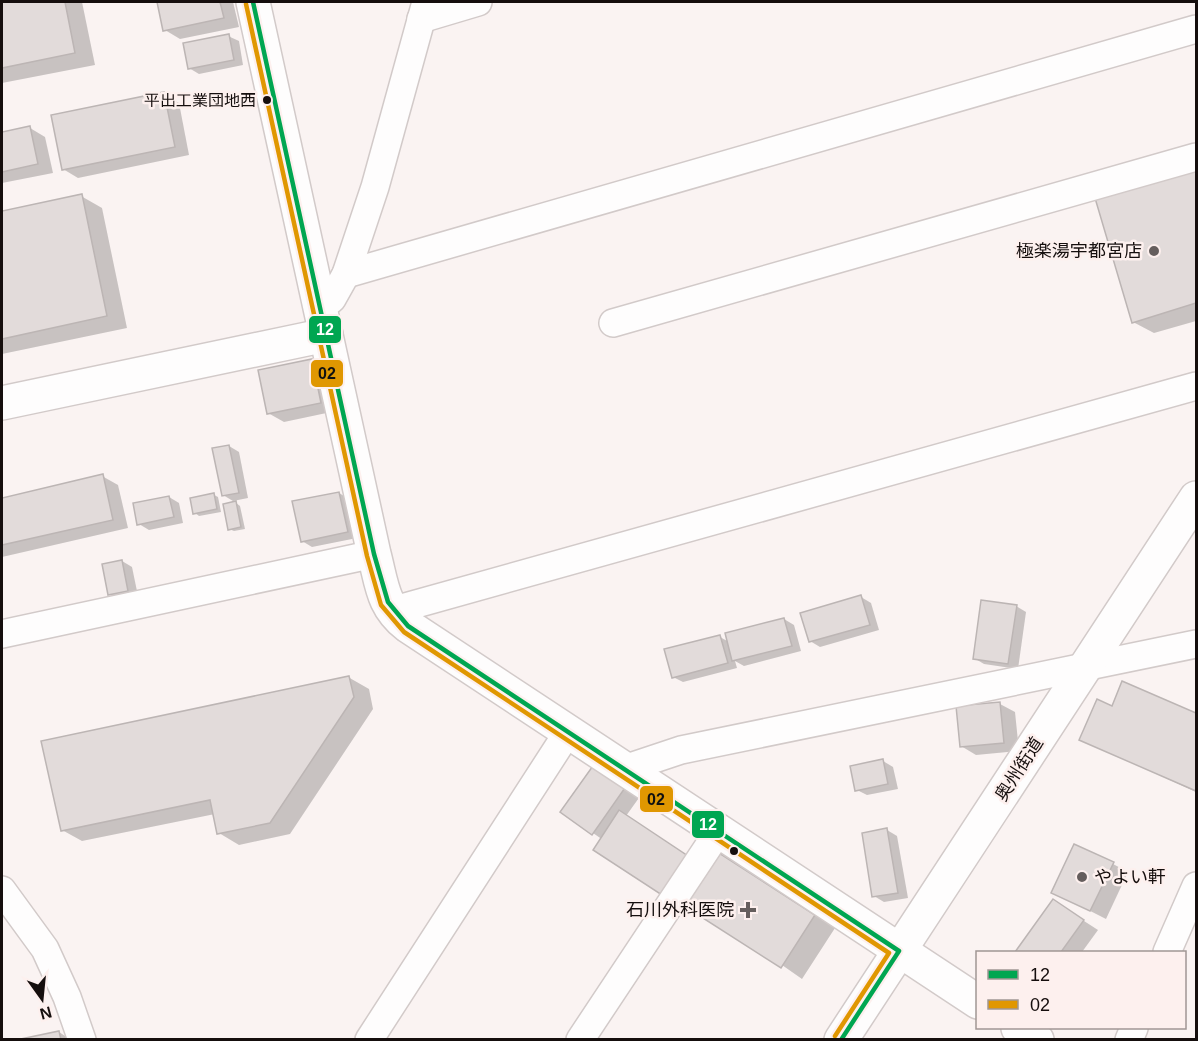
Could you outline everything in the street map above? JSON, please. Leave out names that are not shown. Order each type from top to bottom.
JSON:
[{"type":"main road","points":[[252,2],[385,599],[391,611],[408,626],[567,732],[976,1001]]},
{"type":"main road","points":[[2,403],[323,321]]},
{"type":"main road","name":"奥州街道","points":[[841,1040],[1197,498]]},
{"type":"main road","points":[[1020,1029],[1037,1040]]},
{"type":"street","points":[[323,321],[346,274],[375,187],[424,10],[478,2]]},
{"type":"street","points":[[346,274],[1197,29]]},
{"type":"street","points":[[613,323],[1197,157]]},
{"type":"street","points":[[391,611],[1197,386]]},
{"type":"street","points":[[2,634],[375,554]]},
{"type":"street","points":[[624,769],[681,750],[1197,644]]},
{"type":"street","points":[[369,1040],[567,732]]},
{"type":"street","points":[[580,1040],[718,832]]},
{"type":"street","points":[[1167,951],[1197,886]]},
{"type":"street","points":[[2,892],[45,949],[67,997],[82,1040]]},
{"type":"building","points":[[2,2],[65,2],[75,53],[2,68]]},
{"type":"building","points":[[157,2],[220,2],[224,18],[163,31]]},
{"type":"building","points":[[229,34],[234,60],[188,69],[183,43]]},
{"type":"building","points":[[164,92],[175,147],[62,170],[51,115]]},
{"type":"building","points":[[30,126],[38,164],[2,172],[2,132]]},
{"type":"building","name":"極楽湯宇都宮店","points":[[1196,168],[1196,303],[1132,323],[1095,198]]},
{"type":"building","points":[[82,194],[107,316],[2,339],[2,211]]},
{"type":"building","points":[[312,359],[321,403],[267,414],[258,370]]},
{"type":"building","points":[[229,445],[239,493],[222,496],[212,448]]},
{"type":"building","points":[[103,474],[113,520],[2,545],[2,498]]},
{"type":"building","points":[[339,492],[348,532],[301,542],[292,501]]},
{"type":"building","points":[[214,493],[217,509],[193,514],[190,498]]},
{"type":"building","points":[[169,496],[174,517],[137,525],[133,503]]},
{"type":"building","points":[[236,501],[241,527],[228,530],[223,504]]},
{"type":"building","points":[[122,560],[128,591],[108,595],[102,564]]},
{"type":"building","points":[[861,595],[870,625],[809,642],[800,613]]},
{"type":"building","points":[[981,600],[1017,605],[1008,664],[973,659]]},
{"type":"building","points":[[784,618],[792,646],[732,661],[725,633]]},
{"type":"building","points":[[720,635],[728,663],[672,678],[664,649]]},
{"type":"building","points":[[349,676],[354,697],[270,823],[217,834],[210,800],[61,831],[41,741]]},
{"type":"building","points":[[1122,681],[1196,713],[1196,791],[1079,740],[1097,699],[1112,706]]},
{"type":"building","points":[[1000,702],[1004,743],[960,747],[956,706]]},
{"type":"building","points":[[883,759],[888,784],[855,791],[850,766]]},
{"type":"building","points":[[595,763],[627,785],[592,835],[560,812]]},
{"type":"building","points":[[619,810],[694,860],[668,899],[593,850]]},
{"type":"building","points":[[887,828],[898,893],[872,897],[862,833]]},
{"type":"building","name":"やよい軒","points":[[1074,844],[1114,862],[1090,911],[1051,893]]},
{"type":"building","name":"石川外科医院","points":[[716,851],[815,915],[781,968],[681,904]]},
{"type":"building","points":[[1053,899],[1084,920],[1062,951],[1016,951]]},
{"type":"building","points":[[59,1031],[61,1040],[16,1040]]},
{"type":"transit line","name":"12","points":[[253,2],[374,554],[388,602],[408,626],[899,951],[841,1040]]},
{"type":"transit line","name":"02","points":[[246,4],[367,556],[381,605],[404,632],[889,953],[835,1036]]},
{"type":"place","name":"平出工業団地西","points":[[267,100]]},
{"type":"place","name":"極楽湯宇都宮店","points":[[1154,251]]},
{"type":"place","name":"やよい軒","points":[[1082,877]]},
{"type":"place","name":"石川外科医院","points":[[748,910]]}]
